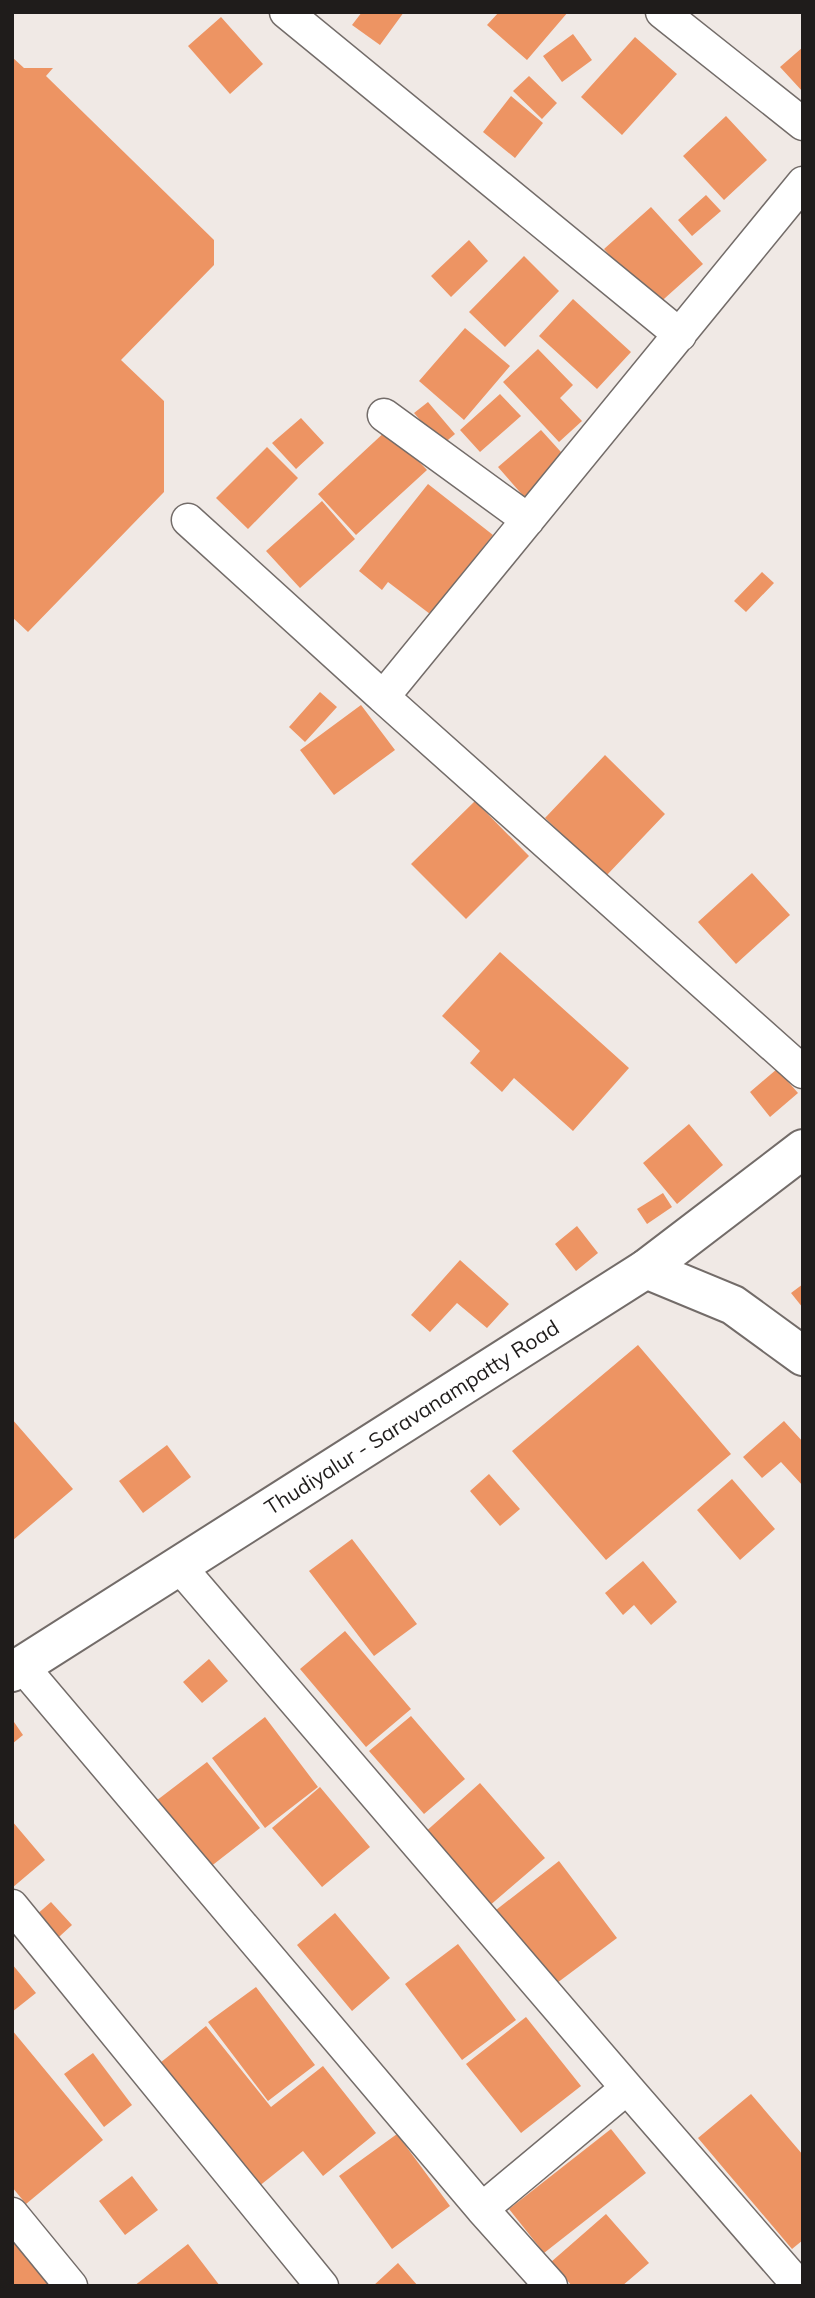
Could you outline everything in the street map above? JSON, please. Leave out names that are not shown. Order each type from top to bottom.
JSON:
[{"type":"main road","name":"Thudiyalur - Saravanampatty Road","points":[[17,1669],[646,1269],[803,1149]]},
{"type":"main road","points":[[646,1269],[733,1305],[803,1356]]},
{"type":"street","points":[[286,12],[680,335]]},
{"type":"street","points":[[662,12],[803,124]]},
{"type":"street","points":[[383,697],[803,183]]},
{"type":"street","points":[[384,415],[528,520]]},
{"type":"street","points":[[188,520],[803,1072]]},
{"type":"street","points":[[179,1566],[799,2286]]},
{"type":"street","points":[[17,1669],[551,2286]]},
{"type":"street","points":[[12,1906],[322,2286]]},
{"type":"street","points":[[482,2209],[627,2088]]},
{"type":"street","points":[[12,2214],[71,2286]]},
{"type":"building","points":[[362,12],[404,12],[380,45],[352,25]]},
{"type":"building","points":[[499,12],[568,12],[527,60],[487,25]]},
{"type":"building","points":[[221,17],[263,64],[230,94],[188,46]]},
{"type":"building","points":[[573,34],[592,60],[562,82],[543,56]]},
{"type":"building","points":[[635,37],[677,74],[622,135],[581,97]]},
{"type":"building","points":[[803,47],[803,92],[780,67]]},
{"type":"building","points":[[12,57],[24,68],[53,68],[46,76],[214,240],[214,265],[121,360],[164,401],[164,492],[28,632],[12,617]]},
{"type":"building","points":[[529,76],[557,103],[542,119],[513,91]]},
{"type":"building","points":[[511,96],[543,123],[515,158],[483,132]]},
{"type":"building","points":[[726,116],[767,160],[724,200],[683,156]]},
{"type":"building","points":[[706,195],[721,211],[692,236],[678,220]]},
{"type":"building","points":[[651,207],[703,264],[655,307],[604,249]]},
{"type":"building","points":[[469,240],[488,261],[451,297],[431,276]]},
{"type":"building","points":[[524,256],[559,291],[505,347],[469,312]]},
{"type":"building","points":[[573,299],[631,352],[597,389],[539,336]]},
{"type":"building","points":[[465,328],[510,366],[464,420],[419,381]]},
{"type":"building","points":[[538,349],[573,385],[560,398],[582,421],[559,442],[503,382]]},
{"type":"building","points":[[500,394],[521,416],[480,452],[460,430]]},
{"type":"building","points":[[428,402],[455,434],[442,445],[414,413]]},
{"type":"building","points":[[301,418],[324,443],[296,469],[272,443]]},
{"type":"building","points":[[388,429],[427,470],[356,535],[318,494]]},
{"type":"building","points":[[541,430],[570,462],[526,499],[498,467]]},
{"type":"building","points":[[267,447],[298,478],[248,529],[216,498]]},
{"type":"building","points":[[428,484],[493,535],[430,614],[388,582],[382,590],[359,571]]},
{"type":"building","points":[[322,501],[355,539],[300,588],[266,551]]},
{"type":"building","points":[[762,572],[774,583],[746,612],[734,601]]},
{"type":"building","points":[[320,692],[337,707],[305,742],[289,727]]},
{"type":"building","points":[[361,705],[395,750],[334,795],[300,750]]},
{"type":"building","points":[[605,755],[665,814],[606,876],[545,818]]},
{"type":"building","points":[[475,801],[529,856],[466,919],[411,864]]},
{"type":"building","points":[[752,873],[790,915],[736,964],[698,922]]},
{"type":"building","points":[[500,952],[629,1068],[573,1131],[514,1078],[502,1092],[470,1063],[480,1051],[442,1016]]},
{"type":"building","points":[[777,1069],[798,1093],[770,1117],[750,1092]]},
{"type":"building","points":[[689,1124],[723,1165],[677,1204],[643,1163]]},
{"type":"building","points":[[663,1193],[672,1207],[647,1224],[637,1209]]},
{"type":"building","points":[[577,1226],[598,1253],[576,1271],[555,1244]]},
{"type":"building","points":[[460,1260],[509,1304],[487,1328],[457,1303],[430,1332],[411,1315]]},
{"type":"building","points":[[803,1284],[803,1308],[791,1293]]},
{"type":"building","points":[[638,1345],[731,1454],[606,1560],[512,1451]]},
{"type":"building","points":[[12,1419],[73,1489],[12,1541]]},
{"type":"building","points":[[784,1421],[803,1442],[803,1486],[781,1462],[762,1478],[743,1457]]},
{"type":"building","points":[[167,1445],[191,1477],[143,1513],[119,1481]]},
{"type":"building","points":[[489,1474],[520,1509],[500,1526],[470,1491]]},
{"type":"building","points":[[732,1479],[775,1529],[740,1560],[697,1510]]},
{"type":"building","points":[[352,1539],[417,1624],[374,1656],[309,1571]]},
{"type":"building","points":[[643,1561],[677,1602],[651,1625],[634,1605],[623,1615],[605,1593]]},
{"type":"building","points":[[345,1631],[411,1709],[366,1747],[300,1669]]},
{"type":"building","points":[[209,1659],[228,1681],[202,1703],[183,1682]]},
{"type":"building","points":[[411,1716],[465,1779],[424,1814],[369,1751]]},
{"type":"building","points":[[265,1717],[318,1787],[265,1828],[212,1758]]},
{"type":"building","points":[[14,1722],[23,1735],[12,1744],[12,1723]]},
{"type":"building","points":[[207,1762],[260,1828],[205,1871],[152,1804]]},
{"type":"building","points":[[480,1783],[545,1858],[488,1907],[423,1834]]},
{"type":"building","points":[[320,1787],[370,1847],[322,1887],[272,1828]]},
{"type":"building","points":[[12,1821],[45,1860],[12,1888]]},
{"type":"building","points":[[559,1861],[617,1938],[553,1986],[496,1910]]},
{"type":"building","points":[[51,1902],[72,1925],[48,1947],[27,1923]]},
{"type":"building","points":[[335,1913],[390,1978],[352,2011],[297,1945]]},
{"type":"building","points":[[458,1944],[516,2020],[462,2060],[405,1984]]},
{"type":"building","points":[[12,1964],[36,1993],[12,2012]]},
{"type":"building","points":[[256,1987],[315,2065],[268,2101],[208,2022]]},
{"type":"building","points":[[526,2017],[581,2086],[521,2133],[466,2064]]},
{"type":"building","points":[[206,2026],[271,2107],[323,2066],[376,2133],[323,2176],[303,2151],[258,2187],[160,2063]]},
{"type":"building","points":[[12,2030],[103,2140],[26,2204],[12,2187]]},
{"type":"building","points":[[93,2053],[132,2105],[104,2127],[64,2074]]},
{"type":"building","points":[[751,2094],[803,2155],[803,2240],[792,2249],[698,2138]]},
{"type":"building","points":[[611,2129],[646,2173],[544,2253],[509,2209]]},
{"type":"building","points":[[397,2134],[450,2206],[392,2249],[339,2176]]},
{"type":"building","points":[[132,2176],[158,2210],[125,2235],[99,2201]]},
{"type":"building","points":[[606,2214],[649,2263],[622,2286],[572,2286],[551,2262]]},
{"type":"building","points":[[15,2240],[52,2286],[12,2286],[12,2242]]},
{"type":"building","points":[[188,2244],[220,2286],[134,2286]]},
{"type":"building","points":[[398,2263],[418,2286],[373,2286]]}]
